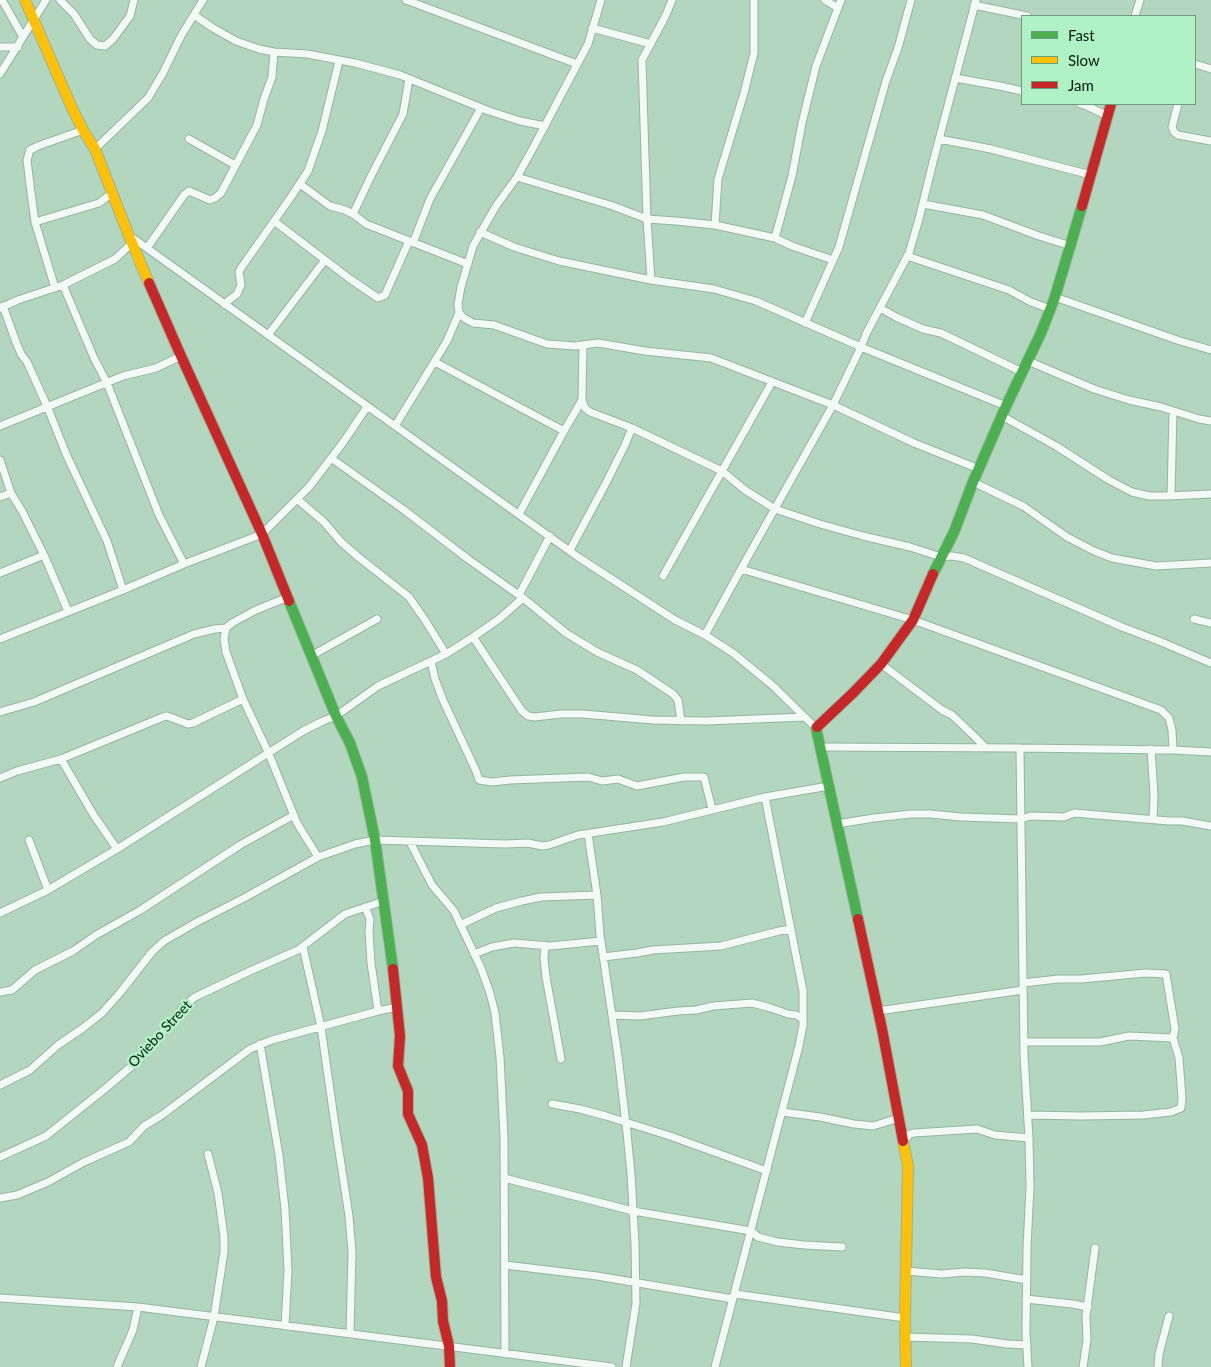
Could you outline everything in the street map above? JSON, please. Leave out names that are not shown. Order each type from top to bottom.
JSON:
[{"type":"street","points":[[2,0],[23,37]]},
{"type":"street","points":[[25,0],[72,108],[95,148],[131,239],[181,356],[262,534],[336,716],[350,743],[362,777],[384,901],[400,1036],[398,1066],[408,1091],[408,1114],[422,1145],[428,1178],[436,1277],[442,1301],[443,1322],[449,1346],[450,1367]]},
{"type":"street","points":[[0,74],[18,47],[44,0]]},
{"type":"street","points":[[60,0],[74,14],[90,39],[97,45],[105,46],[113,39],[130,16],[134,0]]},
{"type":"street","points":[[95,148],[148,98],[181,36],[203,0]]},
{"type":"street","points":[[406,0],[577,64]]},
{"type":"street","points":[[395,426],[447,342],[459,313],[458,304],[473,246],[496,206],[517,177],[588,44],[600,0]]},
{"type":"street","points":[[651,280],[647,219],[642,60],[672,0]]},
{"type":"street","points":[[714,225],[718,179],[754,53],[754,0]]},
{"type":"street","points":[[825,0],[838,8]]},
{"type":"street","points":[[775,238],[792,176],[802,123],[816,66],[840,0]]},
{"type":"street","points":[[805,323],[839,247],[911,0]]},
{"type":"street","points":[[1135,15],[1140,0]]},
{"type":"street","points":[[705,635],[833,405],[867,332],[908,256],[920,219],[975,2],[1023,15]]},
{"type":"street","points":[[194,15],[236,41],[274,52],[307,54],[356,63],[409,79],[481,108],[520,121],[545,126]]},
{"type":"street","points":[[592,28],[650,44]]},
{"type":"street","points":[[0,47],[18,47]]},
{"type":"street","points":[[147,248],[184,194],[189,191],[210,200],[221,193],[234,165],[257,125],[272,77],[274,52]]},
{"type":"street","points":[[224,304],[237,294],[240,285],[239,272],[241,268],[308,171],[322,131],[339,61]]},
{"type":"street","points":[[1196,64],[1211,69]]},
{"type":"street","points":[[955,78],[1021,91]]},
{"type":"street","points":[[353,214],[402,114],[409,79]]},
{"type":"street","points":[[1084,105],[1108,116]]},
{"type":"street","points":[[816,728],[881,664],[913,620],[954,532],[973,482],[1055,297],[1111,105]]},
{"type":"street","points":[[1178,105],[1172,127],[1174,132],[1178,135],[1211,141]]},
{"type":"street","points":[[274,222],[378,298],[386,295],[430,199],[481,108]]},
{"type":"street","points":[[55,288],[35,222],[27,160],[30,150],[83,130]]},
{"type":"street","points":[[189,139],[234,165]]},
{"type":"street","points":[[939,139],[1091,175]]},
{"type":"street","points":[[517,177],[613,206],[647,219],[714,225],[775,238],[833,260]]},
{"type":"street","points":[[300,184],[330,206],[353,214],[366,224],[468,264]]},
{"type":"street","points":[[35,222],[99,203],[112,193]]},
{"type":"street","points":[[923,204],[983,215],[1071,246]]},
{"type":"street","points":[[480,232],[514,247],[559,261],[651,280],[714,290],[756,301],[861,347],[1006,406]]},
{"type":"street","points":[[131,239],[147,248],[578,557],[676,620],[705,635],[733,653],[772,685],[816,728],[878,1011],[908,1166],[904,1318],[906,1367]]},
{"type":"street","points":[[123,590],[107,541],[67,456],[27,362],[21,354],[2,307],[63,285],[115,259],[131,239]]},
{"type":"street","points":[[908,256],[1009,290],[1031,302],[1050,309]]},
{"type":"street","points":[[268,335],[325,260]]},
{"type":"street","points":[[63,285],[94,358],[107,383],[158,515],[184,564]]},
{"type":"street","points":[[1055,297],[1211,350]]},
{"type":"street","points":[[880,308],[896,317],[941,334],[1022,372]]},
{"type":"street","points":[[459,313],[473,323],[494,325],[547,344],[575,346],[598,343],[645,351],[711,358],[833,405],[914,443],[979,469]]},
{"type":"street","points":[[583,345],[582,400],[585,408],[590,412],[632,428],[722,471],[745,490],[775,509],[820,524],[941,557],[964,558],[1211,664]]},
{"type":"street","points":[[0,426],[123,376],[156,368],[181,356]]},
{"type":"street","points":[[1028,361],[1094,389],[1128,400],[1211,421]]},
{"type":"street","points":[[435,362],[564,431]]},
{"type":"street","points":[[662,576],[772,382]]},
{"type":"street","points":[[520,514],[582,400]]},
{"type":"street","points":[[0,639],[262,534],[309,487],[367,407]]},
{"type":"street","points":[[1170,496],[1173,411]]},
{"type":"street","points":[[1002,416],[1132,492],[1149,496],[1211,494]]},
{"type":"street","points":[[570,550],[610,475],[632,428]]},
{"type":"street","points":[[331,458],[521,596],[566,633],[597,652],[637,670],[673,694],[678,700],[681,720]]},
{"type":"street","points":[[0,460],[11,493],[44,555],[68,611]]},
{"type":"street","points":[[973,482],[1022,506],[1067,537],[1112,558],[1156,566],[1211,562]]},
{"type":"street","points":[[0,497],[11,493]]},
{"type":"street","points":[[296,499],[324,522],[356,556],[409,597],[446,654]]},
{"type":"street","points":[[0,913],[48,890],[117,849],[303,731],[323,720],[336,716],[378,686],[446,654],[473,637],[499,619],[521,596],[550,536]]},
{"type":"street","points":[[0,572],[44,555]]},
{"type":"street","points":[[741,568],[913,620],[1161,710],[1169,718],[1173,750]]},
{"type":"street","points":[[0,712],[34,702],[194,634],[207,630],[226,628],[256,610],[288,597]]},
{"type":"street","points":[[311,656],[377,619]]},
{"type":"street","points":[[1194,619],[1211,623]]},
{"type":"street","points":[[226,628],[224,639],[226,652],[243,699],[269,754],[301,831],[318,857]]},
{"type":"street","points":[[473,637],[522,711],[528,716],[582,714],[653,720],[707,721],[804,717]]},
{"type":"street","points":[[431,661],[435,679],[479,780],[492,782],[588,776],[602,780],[618,779],[637,786],[684,778],[704,777],[712,810]]},
{"type":"street","points":[[881,664],[942,710],[952,715],[984,747]]},
{"type":"street","points":[[0,778],[17,770],[61,759],[162,717],[167,716],[188,724],[193,723],[243,699]]},
{"type":"street","points":[[820,747],[1151,749],[1211,752]]},
{"type":"street","points":[[1020,748],[1024,1042],[1030,1187],[1026,1299],[1028,1367]]},
{"type":"street","points":[[1151,749],[1154,795],[1153,820]]},
{"type":"street","points":[[61,759],[93,814],[117,849]]},
{"type":"street","points":[[0,1085],[30,1070],[102,1013],[120,994],[152,952],[164,941],[318,857],[374,840],[528,843],[549,846],[578,835],[680,819],[765,797],[830,786]]},
{"type":"street","points":[[716,1367],[800,1046],[803,1019],[802,991],[765,797]]},
{"type":"street","points":[[837,824],[911,814],[1021,819],[1031,816],[1064,818],[1074,814],[1182,821],[1211,826]]},
{"type":"street","points":[[0,992],[12,990],[35,970],[73,951],[139,911],[240,845],[294,815]]},
{"type":"street","points":[[588,834],[626,1122],[636,1244],[636,1304],[626,1367]]},
{"type":"street","points":[[29,840],[48,890]]},
{"type":"street","points":[[410,842],[432,885],[454,911],[481,968],[495,1013],[502,1091],[505,1354]]},
{"type":"street","points":[[460,925],[496,908],[522,901],[541,897],[596,895]]},
{"type":"street","name":"Oviebo Street","points":[[0,1157],[46,1136],[98,1094],[141,1058],[186,1004],[195,997],[287,956],[303,947],[345,914],[384,901]]},
{"type":"street","points":[[365,907],[370,919],[371,963],[378,1011]]},
{"type":"street","points":[[603,957],[653,950],[715,947],[791,929]]},
{"type":"street","points":[[474,954],[514,943],[545,946],[601,941]]},
{"type":"street","points":[[545,946],[546,977],[561,1059]]},
{"type":"street","points":[[303,947],[321,1027],[349,1216],[352,1252],[350,1334]]},
{"type":"street","points":[[878,1011],[1058,979],[1081,979],[1146,973],[1166,974],[1175,1029],[1173,1038],[1179,1058],[1182,1108],[1170,1112],[1143,1115],[1028,1115]]},
{"type":"street","points":[[612,1015],[640,1016],[696,1010],[713,1006],[752,1003],[796,1015],[803,1019]]},
{"type":"street","points":[[0,1198],[17,1194],[48,1182],[84,1162],[129,1142],[144,1126],[162,1115],[250,1048],[397,1006]]},
{"type":"street","points":[[1024,1042],[1100,1042],[1129,1036],[1173,1038]]},
{"type":"street","points":[[260,1044],[280,1155],[285,1209],[288,1270],[285,1326]]},
{"type":"street","points":[[552,1104],[580,1109],[626,1122],[767,1171]]},
{"type":"street","points":[[782,1112],[873,1126],[899,1118]]},
{"type":"street","points":[[903,1142],[910,1134],[914,1133],[977,1130],[995,1135],[1029,1138]]},
{"type":"street","points":[[201,1367],[214,1317],[223,1260],[224,1237],[218,1193],[208,1154]]},
{"type":"street","points":[[504,1178],[633,1211],[751,1231],[758,1237],[778,1242],[842,1247]]},
{"type":"street","points":[[1083,1367],[1087,1340],[1086,1321],[1095,1248]]},
{"type":"street","points":[[505,1265],[904,1318]]},
{"type":"street","points":[[906,1271],[942,1274],[975,1272],[1027,1280]]},
{"type":"street","points":[[0,1298],[138,1307],[449,1346],[556,1364],[612,1367]]},
{"type":"street","points":[[1026,1299],[1088,1307]]},
{"type":"street","points":[[117,1367],[133,1330],[138,1307]]},
{"type":"street","points":[[1158,1367],[1168,1316]]},
{"type":"street","points":[[905,1337],[972,1339],[1027,1345]]},
{"type":"traffic: fast","points":[[933,574],[954,532],[973,482],[1006,406],[1041,333],[1055,297],[1082,206]]},
{"type":"traffic: fast","points":[[289,601],[336,716],[350,743],[362,777],[375,840],[393,969]]},
{"type":"traffic: fast","points":[[817,727],[858,919]]},
{"type":"traffic: slow","points":[[25,0],[72,108],[95,149],[149,283]]},
{"type":"traffic: slow","points":[[903,1141],[908,1166],[906,1367]]},
{"type":"traffic: jam","points":[[1082,206],[1111,105]]},
{"type":"traffic: jam","points":[[149,283],[262,534],[289,601]]},
{"type":"traffic: jam","points":[[817,727],[881,664],[913,620],[933,574]]},
{"type":"traffic: jam","points":[[858,919],[882,1029],[903,1141]]},
{"type":"traffic: jam","points":[[393,969],[400,1036],[398,1066],[408,1091],[408,1114],[422,1145],[428,1178],[436,1277],[442,1301],[443,1321],[449,1346],[450,1367]]}]
